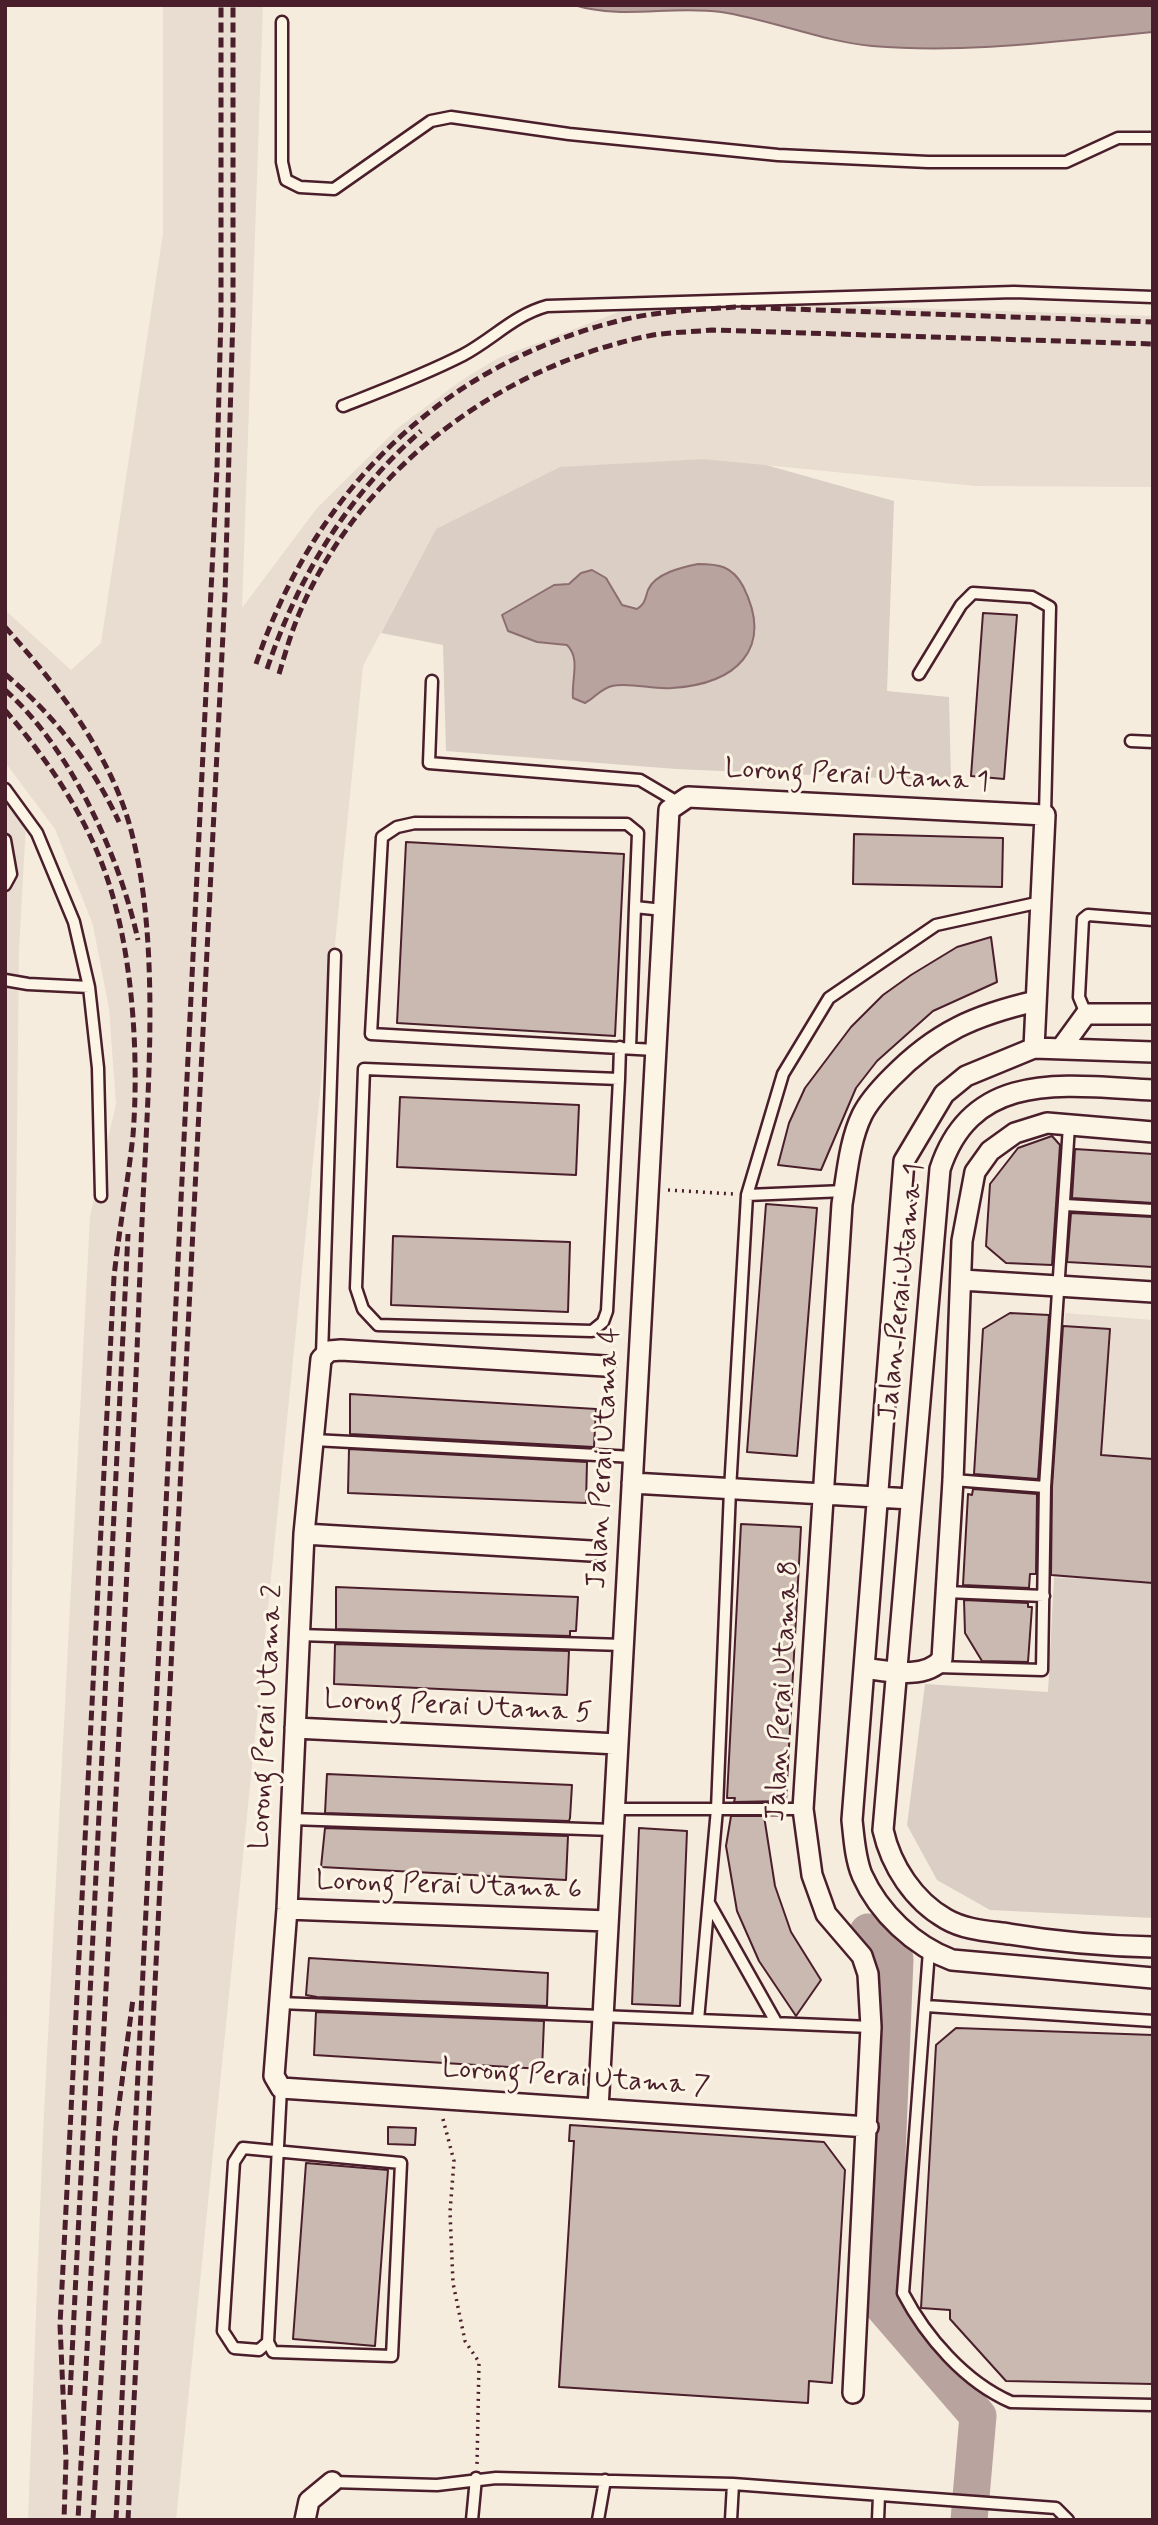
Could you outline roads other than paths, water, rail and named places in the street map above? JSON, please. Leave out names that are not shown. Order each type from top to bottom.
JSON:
[{"type":"street","name":"Lorong Perai Utama 1","points":[[674,806],[688,797],[1045,816]]},
{"type":"street","name":"Jalan Perai Utama 4","points":[[598,2109],[654,1050],[663,910],[674,806]]},
{"type":"street","points":[[1034,1048],[1045,816]]},
{"type":"street","points":[[821,1493],[845,1191],[851,1152],[862,1115],[880,1089],[912,1057],[955,1026],[991,1011],[1036,1001]]},
{"type":"street","points":[[1062,1047],[1086,1013],[1153,1014]]},
{"type":"street","name":"Jalan Perai Utama 1","points":[[1153,1052],[1034,1048],[966,1076],[944,1094],[904,1161],[852,1820],[855,1851],[861,1873],[871,1891],[909,1937],[929,1951],[952,1960],[1153,1978]]},
{"type":"street","name":"Jalan Perai Utama 1","points":[[1153,1090],[1047,1086],[1023,1089],[979,1108],[962,1122],[948,1145],[940,1169],[883,1830],[888,1855],[904,1880],[931,1909],[965,1927],[1076,1945],[1153,1947]]},
{"type":"street","name":"Jalan Perai Utama 1","points":[[937,1667],[942,1660],[953,1480],[962,1241],[975,1172],[990,1151],[1015,1133],[1048,1124],[1153,1132]]},
{"type":"street","points":[[962,1280],[1153,1292]]},
{"type":"street","points":[[325,1355],[605,1366]]},
{"type":"street","name":"Lorong Perai Utama 2","points":[[281,2088],[274,2076],[287,1909],[304,1534],[325,1355]]},
{"type":"street","points":[[632,1483],[911,1499]]},
{"type":"street","name":"Jalan Perai Utama 8","points":[[821,1493],[803,1810],[812,1875],[826,1914],[862,1956],[867,1973],[871,2027],[853,2393]]},
{"type":"street","points":[[304,1534],[592,1551]]},
{"type":"street","points":[[864,1668],[926,1671],[937,1667]]},
{"type":"street","name":"Lorong Perai Utama 5","points":[[295,1728],[618,1744]]},
{"type":"street","name":"Lorong Perai Utama 6","points":[[287,1909],[608,1921]]},
{"type":"street","name":"Lorong Perai Utama 7","points":[[281,2088],[868,2127]]},
{"type":"street","points":[[305,2520],[309,2501],[332,2482]]},
{"type":"lane","points":[[282,22],[282,162],[286,180],[300,187],[334,189],[431,121],[451,117],[569,134],[778,155],[928,162],[1066,162],[1118,138],[1153,138]]},
{"type":"lane","points":[[342,406],[410,381],[466,354],[513,320],[547,306],[1014,292],[1153,297]]},
{"type":"lane","points":[[919,674],[961,605],[973,593],[1032,597],[1050,607],[1045,816]]},
{"type":"lane","points":[[432,681],[429,763],[640,780],[674,806]]},
{"type":"lane","points":[[1131,741],[1153,743]]},
{"type":"lane","points":[[5,789],[37,833],[74,922],[89,987],[98,1068],[100,1196]]},
{"type":"lane","points":[[619,1079],[364,1069],[356,1288],[363,1309],[378,1325],[592,1331],[603,1322],[607,1297],[619,1079],[625,1047],[638,833],[627,824],[415,823],[397,827],[383,837],[371,1034],[625,1047],[654,1050]]},
{"type":"lane","points":[[5,840],[11,874],[5,885]]},
{"type":"lane","points":[[698,2020],[717,1809],[730,1490],[747,1195],[783,1074],[830,998],[936,925],[1041,902]]},
{"type":"lane","points":[[635,907],[663,910]]},
{"type":"lane","points":[[1086,1013],[1079,997],[1083,919],[1088,915],[1153,920]]},
{"type":"lane","points":[[325,1355],[335,955]]},
{"type":"lane","points":[[5,980],[89,987]]},
{"type":"lane","points":[[937,1667],[1042,1670],[1045,1487],[1069,1126]]},
{"type":"lane","points":[[747,1195],[845,1191]]},
{"type":"lane","points":[[1065,1205],[1153,1210]]},
{"type":"lane","points":[[314,1440],[634,1457]]},
{"type":"lane","points":[[953,1480],[1045,1487]]},
{"type":"lane","points":[[946,1592],[1044,1597]]},
{"type":"lane","points":[[299,1635],[623,1645]]},
{"type":"lane","points":[[614,1808],[803,1810]]},
{"type":"lane","points":[[290,1819],[614,1830]]},
{"type":"lane","points":[[708,1902],[776,2022]]},
{"type":"lane","points":[[929,1951],[903,2293],[913,2312],[948,2356],[990,2393],[1011,2402],[1153,2405]]},
{"type":"lane","points":[[280,2003],[871,2027]]},
{"type":"lane","points":[[926,2006],[1153,2021]]},
{"type":"lane","points":[[268,2343],[259,2350],[234,2348],[223,2331],[234,2162],[243,2148],[277,2153],[401,2163],[391,2356],[273,2352],[268,2343],[277,2153],[281,2088]]},
{"type":"lane","points":[[472,2520],[476,2478]]},
{"type":"lane","points":[[332,2482],[437,2485],[476,2478],[733,2484],[1056,2508],[1068,2520]]},
{"type":"lane","points":[[598,2520],[605,2480]]},
{"type":"lane","points":[[731,2520],[733,2484]]},
{"type":"lane","points":[[878,2520],[879,2495]]},
{"type":"waterway","points":[[868,1932],[895,1959],[881,2304],[978,2416],[969,2520]]},
{"type":"railway","points":[[116,2520],[217,469],[221,314],[221,5]]},
{"type":"railway","points":[[128,2520],[225,594],[233,314],[233,5]]},
{"type":"railway","points":[[256,664],[281,602],[312,544],[349,492],[392,445],[440,404],[494,369],[553,342],[618,321],[647,315],[735,307],[1153,322]]},
{"type":"railway","points":[[279,674],[299,614],[325,562],[359,513],[398,470],[442,431],[490,398],[542,371],[597,350],[653,335],[712,330],[1153,344]]},
{"type":"railway","points":[[267,669],[294,602],[328,540],[370,483],[421,431]]},
{"type":"railway","points":[[5,627],[43,671],[78,719],[108,769],[119,796],[129,823],[138,862],[150,991],[149,1079],[136,1375],[78,2520]]},
{"type":"railway","points":[[5,674],[40,706],[84,760],[119,822]]},
{"type":"railway","points":[[5,690],[51,741],[89,805],[119,874],[138,940]]},
{"type":"railway","points":[[5,710],[37,750],[80,815],[102,863],[118,915],[124,946],[134,1043],[133,1135],[114,1277],[60,2325],[66,2460],[64,2520]]},
{"type":"railway","points":[[70,2395],[128,1234]]},
{"type":"railway","points":[[93,2520],[115,2134],[133,1999]]}]
